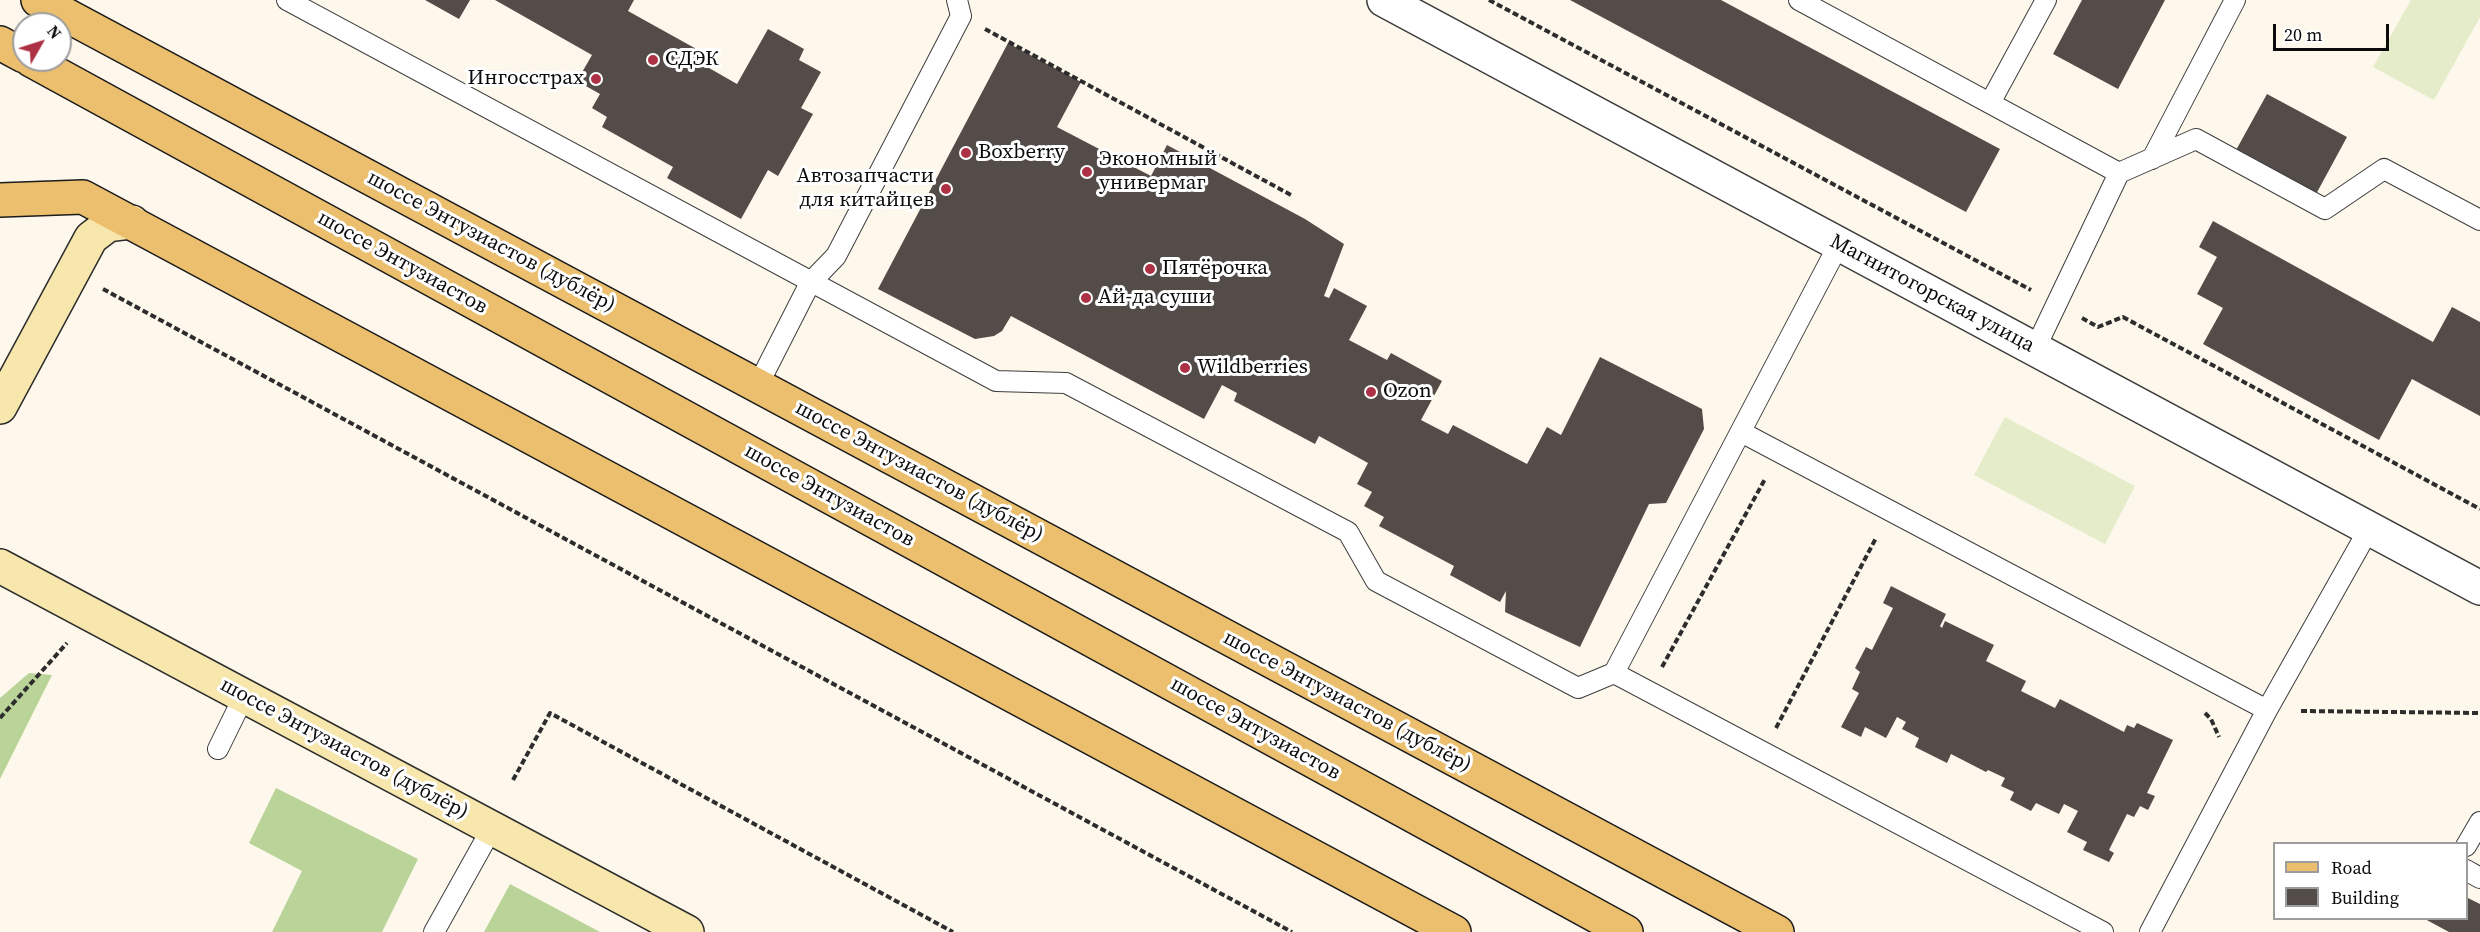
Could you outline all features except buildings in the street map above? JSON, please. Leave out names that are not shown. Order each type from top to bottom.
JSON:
[{"type":"main road","name":"шоссе Энтузиастов (дублёр)","points":[[50,6],[1777,932]]},
{"type":"main road","name":"шоссе Энтузиастов","points":[[53,72],[1626,932]]},
{"type":"main road","points":[[0,201],[83,197],[1454,932]]},
{"type":"street","name":"Магнитогорская улица","points":[[1384,0],[2480,588]]},
{"type":"street","points":[[0,407],[91,238],[92,217],[83,197]]},
{"type":"street","points":[[91,238],[108,225],[132,222]]},
{"type":"street","name":"шоссе Энтузиастов (дублёр)","points":[[0,566],[687,932]]},
{"type":"lane","points":[[287,0],[996,381],[1066,383],[1348,532],[1376,581],[1578,688],[1614,673],[1839,244]]},
{"type":"lane","points":[[758,385],[810,283],[836,256],[961,16],[957,0]]},
{"type":"lane","points":[[1799,0],[2119,173]]},
{"type":"lane","points":[[1990,103],[2046,0]]},
{"type":"lane","points":[[2152,159],[2235,0]]},
{"type":"lane","points":[[2036,349],[2119,173],[2196,139],[2325,209],[2385,170],[2480,220]]},
{"type":"lane","points":[[1741,432],[2267,710]]},
{"type":"lane","points":[[2150,932],[2267,710],[2369,529]]},
{"type":"lane","points":[[1614,673],[2103,932]]},
{"type":"lane","points":[[218,749],[244,696]]},
{"type":"lane","points":[[2468,843],[2480,822]]},
{"type":"lane","points":[[434,932],[492,828]]},
{"type":"path","points":[[1489,0],[2098,327],[2123,317],[2480,509]]},
{"type":"path","points":[[988,31],[1291,195]]},
{"type":"path","points":[[73,273],[1292,932]]},
{"type":"path","points":[[1648,691],[1780,453]]},
{"type":"path","points":[[1763,752],[1890,511]]},
{"type":"path","points":[[0,718],[70,640]]},
{"type":"path","points":[[2199,707],[2211,719],[2220,739]]},
{"type":"path","points":[[2267,710],[2480,714]]},
{"type":"path","points":[[513,780],[550,713],[953,932]]},
{"type":"green space","points":[[2411,0],[2480,0],[2480,17],[2434,100],[2373,67]]},
{"type":"green space","points":[[2005,417],[2135,486],[2105,544],[1974,475]]},
{"type":"green space","points":[[29,673],[52,675],[0,779],[0,698]]},
{"type":"green space","points":[[276,788],[418,859],[382,932],[272,932],[302,871],[249,843]]},
{"type":"green space","points":[[510,884],[600,932],[484,932]]},
{"type":"place","name":"СДЭК","points":[[653,60]]},
{"type":"place","name":"Ингосстрах","points":[[596,79]]},
{"type":"place","name":"Boxberry","points":[[966,153]]},
{"type":"place","name":"Экономный универмаг","points":[[1087,172]]},
{"type":"place","name":"Автозапчасти для китайцев","points":[[946,189]]},
{"type":"place","name":"Пятёрочка","points":[[1150,269]]},
{"type":"place","name":"Ай-да суши","points":[[1086,298]]},
{"type":"place","name":"Wildberries","points":[[1185,368]]},
{"type":"place","name":"Ozon","points":[[1371,392]]}]
